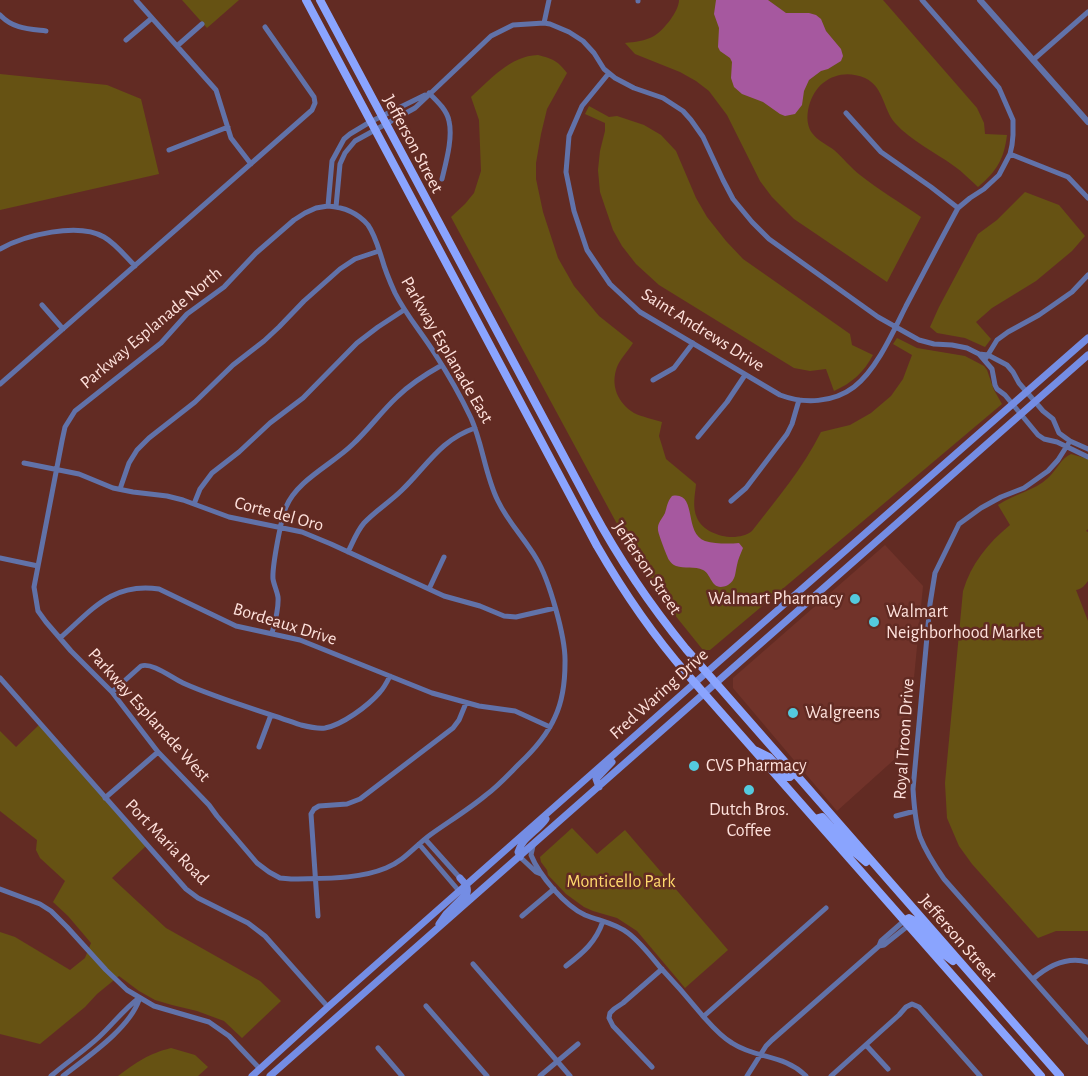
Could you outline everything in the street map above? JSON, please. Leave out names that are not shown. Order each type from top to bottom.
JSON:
[{"type":"main road","name":"Jefferson Street","points":[[306,0],[378,123],[610,541],[652,605],[706,673],[1060,1076]]},
{"type":"main road","name":"Jefferson Street","points":[[320,0],[378,123],[615,577],[651,629],[704,694],[1041,1076]]},
{"type":"main road","name":"Fred Waring Drive","points":[[252,1076],[623,746],[1088,338]]},
{"type":"main road","name":"Fred Waring Drive","points":[[270,1076],[1088,355]]},
{"type":"main road","points":[[599,787],[596,781],[597,776],[621,752],[623,746]]},
{"type":"main road","points":[[753,749],[769,757],[788,777],[794,773]]},
{"type":"main road","points":[[520,857],[519,847],[542,825],[552,809]]},
{"type":"main road","points":[[815,819],[822,817],[853,851],[885,878]]},
{"type":"main road","points":[[430,935],[446,914],[467,893],[468,888],[460,878]]},
{"type":"main road","points":[[907,922],[909,918],[913,920],[941,952],[970,975]]},
{"type":"street","points":[[136,0],[216,90],[231,138],[251,164]]},
{"type":"street","points":[[544,23],[549,0]]},
{"type":"street","points":[[732,501],[746,488],[787,434],[800,400],[819,400],[840,396],[855,386],[872,367],[958,208],[999,175],[1010,154],[1014,135],[1012,120],[999,88],[922,0]]},
{"type":"street","points":[[982,1],[1088,122]]},
{"type":"street","points":[[1034,60],[1088,12]]},
{"type":"street","points":[[0,15],[14,26],[46,31]]},
{"type":"street","points":[[126,40],[152,18]]},
{"type":"street","points":[[332,206],[330,173],[332,161],[350,134],[415,108],[491,36],[513,25],[544,23],[562,28],[583,41],[609,73],[624,84],[663,98],[683,111],[698,128],[727,189],[752,222],[776,244],[878,317],[927,342],[959,346],[1010,368],[1035,402],[1053,419],[1059,433],[1088,449]]},
{"type":"street","points":[[177,46],[202,24]]},
{"type":"street","points":[[0,384],[312,110],[315,103],[314,97],[265,27]]},
{"type":"street","name":"Saint Andrews Drive","points":[[609,73],[582,106],[569,136],[566,172],[574,211],[587,250],[610,284],[640,312],[780,395],[800,400]]},
{"type":"street","points":[[429,93],[440,104],[449,120],[450,147],[442,179]]},
{"type":"street","points":[[846,113],[881,152],[958,208]]},
{"type":"street","points":[[169,150],[228,127]]},
{"type":"street","points":[[1010,154],[1068,177],[1088,198]]},
{"type":"street","name":"Parkway Esplanade East","points":[[332,206],[346,209],[359,216],[376,240],[385,271],[404,310],[442,365],[475,428],[496,498],[504,514],[544,572],[564,642],[566,660],[562,696],[555,719],[542,740],[486,796],[425,839]]},
{"type":"street","name":"Parkway Esplanade North","points":[[47,517],[65,427],[75,411],[161,343],[187,314],[224,287],[256,253],[294,220],[316,208],[332,206]]},
{"type":"street","points":[[0,249],[33,236],[87,231],[105,237],[135,266]]},
{"type":"street","points":[[120,489],[129,463],[148,438],[195,402],[340,269],[355,259],[379,251]]},
{"type":"street","points":[[986,358],[997,340],[1072,292],[1088,275]]},
{"type":"street","points":[[42,305],[63,329]]},
{"type":"street","points":[[194,504],[200,489],[212,473],[303,398],[357,343],[404,310]]},
{"type":"street","points":[[653,381],[674,368],[693,343]]},
{"type":"street","points":[[986,358],[992,369],[997,388],[1041,437],[1088,457]]},
{"type":"street","points":[[273,633],[278,611],[278,598],[273,579],[280,528],[286,507],[297,490],[352,446],[402,392],[442,365]]},
{"type":"street","points":[[698,436],[727,402],[745,375]]},
{"type":"street","points":[[348,552],[364,523],[404,489],[433,455],[463,432],[475,428]]},
{"type":"street","name":"Royal Troon Drive","points":[[1070,441],[1048,471],[1024,488],[1001,497],[959,524],[935,573],[930,604],[913,789],[920,836],[944,879],[1088,1042]]},
{"type":"street","name":"Corte del Oro","points":[[24,463],[90,477],[120,489],[167,496],[229,517],[302,532],[444,596],[480,606],[504,616],[516,617],[555,608]]},
{"type":"street","name":"Parkway Esplanade West","points":[[47,517],[34,587],[38,610],[60,639],[112,692],[158,752],[204,800],[257,863],[269,873],[280,878],[362,876],[399,862],[425,839]]},
{"type":"street","points":[[429,589],[444,557]]},
{"type":"street","points":[[0,558],[38,566]]},
{"type":"street","name":"Bordeaux Drive","points":[[60,639],[107,598],[120,591],[141,587],[159,589],[236,626],[300,640],[432,693],[466,703],[515,711],[550,727]]},
{"type":"street","points":[[112,692],[141,666],[151,665],[196,688],[312,728],[325,728],[339,724],[371,701],[385,686],[390,676]]},
{"type":"street","name":"Port Maria Road","points":[[0,678],[186,889],[198,898],[248,923],[265,936],[328,1007]]},
{"type":"street","points":[[318,916],[311,814],[314,809],[319,806],[347,804],[360,799],[453,728],[466,703]]},
{"type":"street","points":[[260,747],[271,715]]},
{"type":"street","points":[[105,798],[158,752]]},
{"type":"street","points":[[896,816],[915,811]]},
{"type":"street","points":[[425,839],[460,878]]},
{"type":"street","points":[[419,844],[459,891]]},
{"type":"street","points":[[533,846],[531,855],[541,874],[568,904],[586,916],[620,927],[629,934],[729,1042],[752,1053],[784,1061],[795,1066],[806,1076]]},
{"type":"street","points":[[520,857],[541,874]]},
{"type":"street","points":[[522,916],[554,888]]},
{"type":"street","points":[[0,889],[33,901],[51,911],[116,981],[140,999],[154,1006],[209,1022],[229,1036],[260,1069]]},
{"type":"street","points":[[704,1016],[826,908]]},
{"type":"street","points":[[566,966],[593,942],[603,921]]},
{"type":"street","points":[[747,1076],[772,1040],[879,946],[881,941],[907,922]]},
{"type":"street","points":[[1033,979],[1053,964],[1066,960],[1088,962]]},
{"type":"street","points":[[473,964],[570,1076]]},
{"type":"street","points":[[652,1067],[613,1026],[609,1015],[662,969]]},
{"type":"street","points":[[51,1076],[95,1041],[128,1006],[140,999]]},
{"type":"street","points":[[63,1076],[102,1046],[118,1030],[136,1010],[140,999]]},
{"type":"street","points":[[831,1076],[912,1004],[919,1007],[980,1076]]},
{"type":"street","points":[[426,1006],[487,1076]]},
{"type":"street","points":[[540,1076],[578,1044]]},
{"type":"street","points":[[866,1045],[888,1069]]},
{"type":"street","points":[[378,1048],[402,1076]]},
{"type":"shaded area","points":[[716,0],[768,0],[786,13],[816,15],[841,49],[843,56],[841,61],[809,80],[804,91],[802,105],[795,114],[785,116],[780,114],[763,102],[742,94],[734,87],[731,78],[732,62],[718,47],[719,28],[714,14]]},
{"type":"shaded area","points":[[672,496],[680,496],[685,500],[698,537],[713,543],[739,543],[743,548],[734,579],[728,585],[718,587],[703,570],[676,566],[669,560],[658,528]]},
{"type":"shaded area","points":[[885,545],[923,586],[907,748],[837,811],[733,688],[733,678]]},
{"type":"green space","points":[[182,0],[239,0],[207,28]]},
{"type":"green space","points":[[679,0],[883,0],[977,108],[984,123],[985,134],[1007,135],[999,164],[978,187],[957,168],[901,129],[891,117],[876,87],[865,78],[849,74],[838,75],[818,87],[809,106],[808,121],[812,133],[860,175],[921,217],[887,282],[794,219],[772,197],[760,181],[727,115],[709,91],[680,72],[635,54],[625,43],[651,38],[658,33],[674,15]]},
{"type":"green space","points":[[538,55],[555,61],[567,73],[547,109],[536,163],[536,179],[543,212],[558,258],[574,286],[599,316],[633,343],[617,367],[614,381],[617,393],[628,409],[634,413],[662,422],[659,436],[666,459],[696,484],[695,514],[707,529],[730,537],[746,535],[752,531],[798,471],[821,432],[850,425],[871,413],[891,396],[903,379],[912,355],[893,344],[897,338],[917,348],[965,356],[984,366],[1002,404],[710,650],[703,650],[652,584],[623,535],[451,217],[474,193],[481,171],[479,120],[471,97],[510,64],[528,56]]},
{"type":"green space","points":[[0,74],[107,85],[141,99],[159,174],[0,210]]},
{"type":"green space","points":[[589,106],[609,117],[617,116],[644,125],[661,135],[676,151],[696,198],[707,217],[726,241],[743,259],[850,334],[852,345],[873,355],[866,367],[834,391],[826,369],[810,371],[794,368],[659,285],[636,264],[613,230],[600,192],[598,170],[605,123],[585,114]]},
{"type":"green space","points":[[1025,192],[1059,205],[1085,236],[1072,251],[1036,281],[992,308],[976,322],[991,339],[985,347],[965,338],[937,333],[930,327],[978,234],[997,220]]},
{"type":"green space","points":[[1071,454],[1088,459],[1088,529],[1086,531],[1088,532],[1088,581],[1082,588],[1076,590],[1088,621],[1088,931],[1056,931],[1038,938],[972,864],[959,846],[947,818],[945,783],[963,591],[966,581],[981,555],[1010,525],[998,505],[1042,482],[1051,475],[1064,458]]},
{"type":"green space","points":[[40,724],[147,845],[112,878],[166,928],[260,981],[281,1001],[242,1038],[224,1021],[155,1000],[119,976],[40,1044],[0,1034],[0,932],[15,937],[70,970],[85,958],[91,943],[53,902],[65,881],[40,858],[36,850],[37,840],[0,811],[0,731],[16,747]]},
{"type":"green space","name":"Monticello Park","points":[[572,828],[597,854],[625,830],[728,950],[685,988],[637,931],[617,918],[584,907],[566,894],[548,875],[540,857]]},
{"type":"green space","points":[[171,1048],[195,1055],[208,1067],[198,1076],[118,1076],[143,1059]]},
{"type":"place","name":"Walmart Pharmacy","points":[[855,599]]},
{"type":"place","name":"Walmart Neighborhood Market","points":[[874,622]]},
{"type":"place","name":"Walgreens","points":[[793,713]]},
{"type":"place","name":"CVS Pharmacy","points":[[694,766]]},
{"type":"place","name":"Dutch Bros. Coffee","points":[[749,790]]}]
